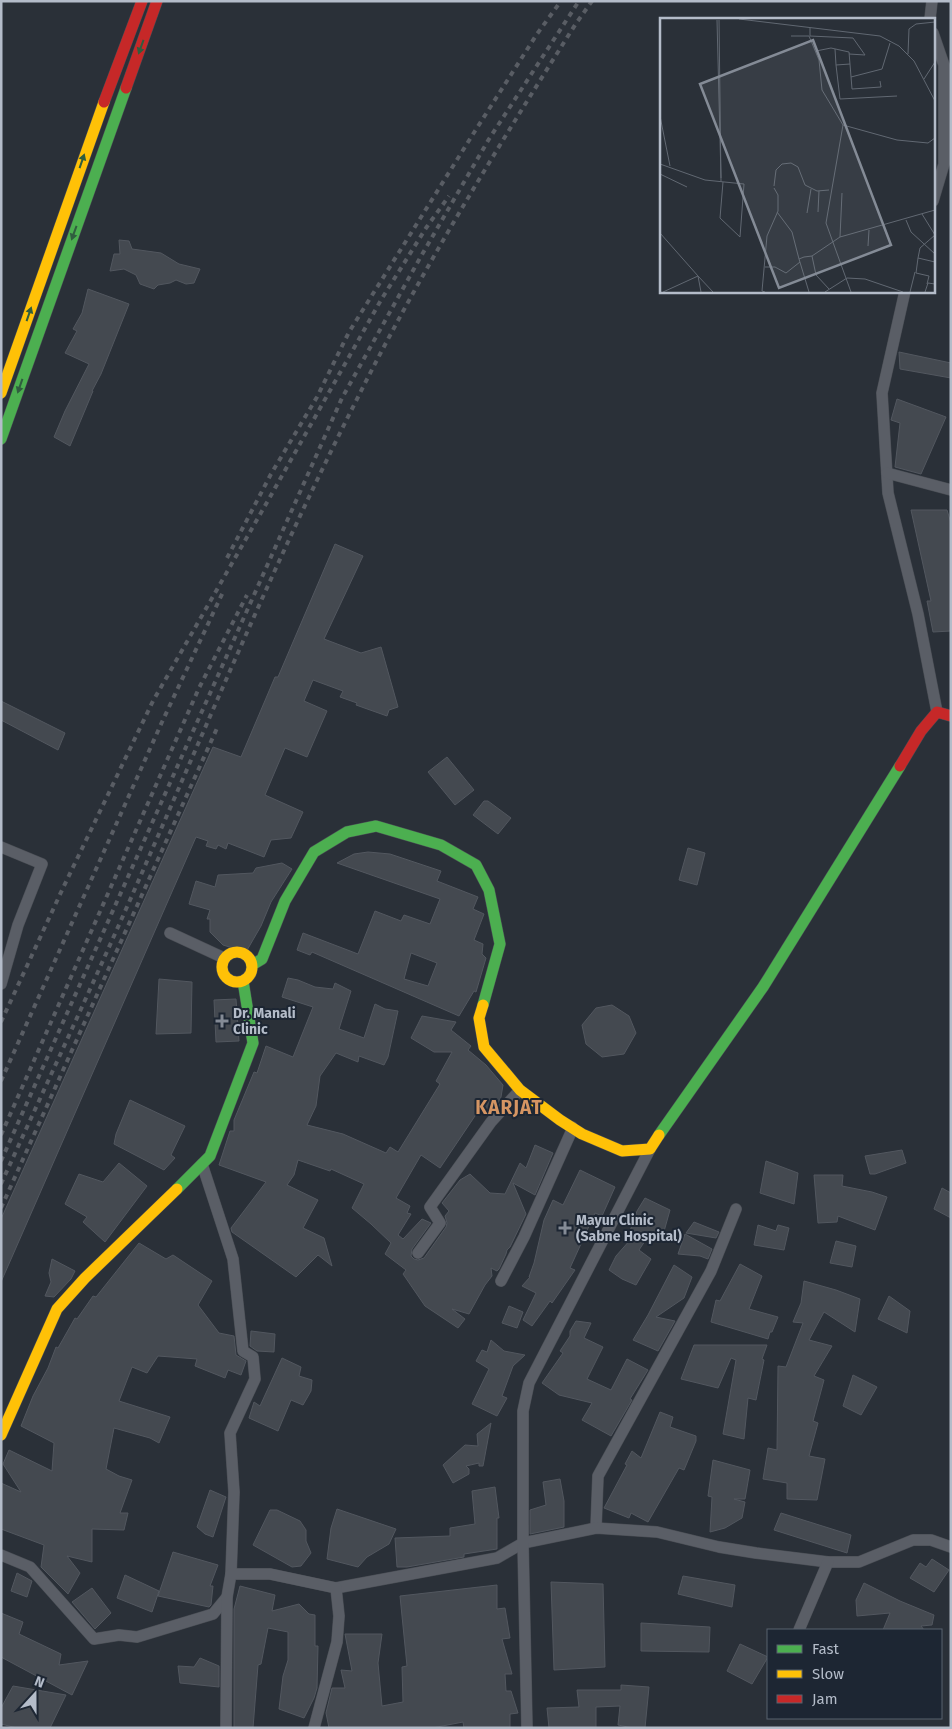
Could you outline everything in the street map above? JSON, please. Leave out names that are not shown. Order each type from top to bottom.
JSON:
[{"type":"street","points":[[1,393],[68,201],[142,1]]},
{"type":"street","points":[[1,439],[158,1]]},
{"type":"street","points":[[930,18],[932,1]]},
{"type":"street","points":[[934,36],[944,65],[947,85],[944,164],[934,198]]},
{"type":"street","points":[[68,201],[83,206]]},
{"type":"street","points":[[47,262],[61,268]]},
{"type":"street","points":[[904,292],[882,393],[886,473],[888,493],[918,614],[937,712]]},
{"type":"street","points":[[886,473],[951,490]]},
{"type":"street","points":[[937,712],[951,716]]},
{"type":"street","points":[[527,1728],[523,1542],[523,1412],[530,1383],[650,1149],[763,987],[921,731],[937,712]]},
{"type":"street","points":[[252,965],[262,959],[285,901],[314,852],[347,832],[376,826],[441,845],[476,865],[489,890],[500,944],[479,1018],[484,1048],[520,1090],[560,1120],[622,1151],[650,1149]]},
{"type":"street","points":[[1,847],[42,864],[18,925],[1,984]]},
{"type":"street","points":[[170,933],[224,958]]},
{"type":"street","points":[[238,952],[247,956],[252,965],[250,975],[242,981],[233,982],[225,977],[221,968],[224,958],[238,952]]},
{"type":"street","points":[[1,1435],[58,1309],[85,1278],[210,1156],[253,1043],[242,981]]},
{"type":"street","points":[[418,1253],[440,1222],[430,1207],[491,1122],[520,1090]]},
{"type":"street","points":[[501,1281],[524,1237],[572,1127]]},
{"type":"street","points":[[202,1164],[233,1258],[243,1351],[254,1357],[254,1379],[230,1433],[234,1492],[231,1574],[227,1597],[226,1728]]},
{"type":"street","points":[[596,1528],[598,1476],[711,1271],[736,1209]]},
{"type":"street","points":[[231,1574],[270,1574],[336,1588],[497,1558],[523,1542],[596,1528],[657,1532],[719,1547],[828,1562],[859,1562],[913,1540],[931,1540],[951,1547]]},
{"type":"street","points":[[1,1555],[30,1567],[94,1639],[119,1635],[137,1637],[213,1614],[227,1597]]},
{"type":"street","points":[[799,1629],[828,1562]]},
{"type":"street","points":[[314,1728],[337,1642],[340,1616],[336,1588]]},
{"type":"building","points":[[119,240],[129,241],[132,249],[161,253],[179,264],[200,269],[194,283],[186,284],[176,280],[158,285],[154,289],[140,284],[136,275],[124,269],[110,271],[114,254],[120,254]]},
{"type":"building","points":[[88,289],[129,304],[70,446],[54,437],[89,364],[65,353],[77,331],[73,329],[82,313]]},
{"type":"building","points":[[899,352],[951,363],[951,378],[900,369]]},
{"type":"building","points":[[897,399],[946,417],[921,474],[895,467],[900,423],[891,420]]},
{"type":"building","points":[[911,510],[947,510],[951,523],[951,631],[933,632],[927,601],[931,601]]},
{"type":"building","points":[[335,544],[363,556],[324,639],[361,653],[381,647],[398,707],[389,710],[387,716],[356,705],[357,703],[340,697],[343,691],[313,680],[304,701],[327,711],[307,757],[285,748],[265,795],[303,812],[291,838],[271,840],[264,857],[228,843],[226,849],[218,845],[216,849],[206,846],[208,841],[196,837],[1,1282],[1,1219],[213,747],[241,757],[275,677],[278,677]]},
{"type":"building","points":[[1,701],[65,733],[58,750],[1,720]]},
{"type":"building","points":[[447,757],[474,790],[455,805],[428,772]]},
{"type":"building","points":[[484,801],[488,801],[511,818],[498,834],[473,815]]},
{"type":"building","points":[[688,848],[705,853],[697,885],[679,880]]},
{"type":"building","points":[[368,852],[390,854],[441,871],[437,881],[478,897],[473,909],[484,914],[474,940],[483,944],[482,954],[486,958],[476,992],[474,991],[459,1016],[312,952],[310,955],[297,950],[303,933],[358,954],[375,911],[401,921],[404,915],[430,924],[440,899],[337,863],[354,854]],"holes":[[[411,953],[437,963],[428,986],[404,979]]]},
{"type":"building","points":[[282,863],[292,869],[271,902],[261,926],[246,952],[223,945],[210,932],[210,919],[207,919],[210,910],[189,904],[196,881],[215,887],[218,875],[253,873],[256,868]]},
{"type":"building","points":[[288,978],[315,987],[333,989],[335,983],[351,991],[339,1029],[364,1038],[375,1004],[385,1009],[398,1011],[388,1057],[384,1065],[359,1056],[358,1062],[336,1053],[320,1076],[316,1106],[307,1125],[343,1134],[386,1153],[390,1147],[398,1152],[440,1084],[436,1081],[452,1052],[434,1052],[411,1038],[422,1016],[456,1022],[451,1030],[471,1046],[468,1050],[486,1065],[503,1085],[498,1103],[487,1115],[479,1110],[440,1168],[421,1155],[396,1198],[410,1206],[407,1213],[411,1214],[398,1235],[403,1239],[422,1219],[431,1223],[412,1249],[411,1256],[414,1259],[424,1258],[446,1227],[445,1216],[449,1211],[442,1203],[460,1180],[470,1174],[490,1193],[505,1194],[520,1163],[526,1168],[535,1145],[553,1153],[535,1195],[513,1183],[526,1214],[499,1269],[497,1271],[491,1268],[492,1276],[469,1314],[452,1309],[465,1319],[458,1328],[425,1306],[403,1274],[406,1270],[385,1254],[391,1243],[352,1208],[364,1184],[331,1169],[330,1171],[298,1160],[294,1175],[287,1185],[318,1200],[303,1228],[324,1238],[332,1266],[318,1255],[296,1277],[232,1232],[231,1228],[266,1182],[219,1165],[230,1131],[234,1131],[234,1120],[254,1072],[257,1073],[266,1046],[293,1057],[313,1007],[282,997]]},
{"type":"building","points":[[159,979],[192,982],[191,1033],[156,1034]]},
{"type":"building","points":[[236,999],[239,1041],[216,1042],[214,1000]]},
{"type":"building","points":[[612,1005],[629,1016],[636,1033],[624,1054],[602,1057],[586,1044],[582,1025],[596,1008]]},
{"type":"building","points":[[130,1100],[185,1126],[171,1155],[175,1158],[164,1170],[114,1144],[116,1134]]},
{"type":"building","points":[[902,1150],[906,1163],[870,1174],[865,1156]]},
{"type":"building","points":[[766,1161],[798,1173],[794,1204],[760,1193]]},
{"type":"building","points":[[119,1163],[147,1186],[105,1242],[83,1222],[87,1217],[65,1204],[79,1174],[103,1182]]},
{"type":"building","points":[[580,1170],[615,1187],[602,1216],[595,1213],[570,1268],[575,1270],[552,1303],[550,1301],[532,1326],[523,1320],[536,1293],[522,1286],[530,1277],[544,1220],[553,1200],[563,1205]]},
{"type":"building","points":[[814,1175],[843,1175],[842,1186],[887,1197],[875,1230],[838,1216],[837,1222],[818,1223]]},
{"type":"building","points":[[942,1188],[951,1193],[951,1218],[934,1209]]},
{"type":"building","points":[[645,1198],[670,1210],[663,1235],[649,1235],[639,1250],[651,1259],[636,1285],[622,1279],[609,1270],[616,1256],[631,1239],[630,1231],[637,1211]]},
{"type":"building","points":[[694,1222],[719,1232],[716,1238],[686,1233]]},
{"type":"building","points":[[758,1225],[776,1231],[778,1225],[789,1228],[784,1250],[754,1245]]},
{"type":"building","points":[[685,1234],[712,1249],[708,1259],[700,1256],[678,1254]]},
{"type":"building","points":[[836,1241],[856,1246],[852,1267],[830,1263]]},
{"type":"building","points":[[139,1243],[166,1259],[173,1255],[212,1281],[198,1305],[219,1333],[234,1336],[236,1355],[246,1361],[241,1375],[228,1370],[225,1378],[195,1366],[197,1359],[158,1356],[147,1373],[132,1367],[119,1401],[170,1417],[159,1443],[150,1438],[114,1428],[106,1469],[132,1480],[120,1513],[128,1513],[124,1530],[92,1529],[92,1562],[67,1556],[80,1573],[68,1594],[41,1567],[44,1545],[1,1529],[1,1483],[21,1492],[3,1464],[9,1450],[52,1471],[54,1443],[21,1426],[56,1347],[58,1348],[75,1318],[77,1319],[93,1296],[96,1297]]},
{"type":"building","points":[[52,1259],[75,1271],[71,1279],[54,1297],[45,1296],[51,1282],[49,1273]]},
{"type":"building","points":[[740,1264],[762,1276],[749,1309],[778,1317],[768,1339],[711,1322],[716,1300],[720,1301]]},
{"type":"building","points":[[674,1265],[692,1277],[684,1298],[656,1317],[675,1321],[658,1351],[633,1340]]},
{"type":"building","points":[[804,1281],[860,1299],[855,1332],[824,1312],[809,1340],[832,1346],[814,1376],[824,1380],[813,1421],[818,1423],[809,1456],[825,1459],[817,1500],[787,1499],[787,1483],[763,1479],[768,1448],[777,1450],[778,1366],[786,1367],[803,1323],[793,1322],[801,1303]]},
{"type":"building","points":[[889,1296],[910,1311],[907,1333],[878,1319]]},
{"type":"building","points":[[509,1306],[523,1312],[517,1328],[502,1323]]},
{"type":"building","points":[[576,1321],[591,1323],[584,1338],[603,1347],[587,1379],[611,1390],[627,1359],[648,1370],[630,1399],[632,1400],[611,1436],[582,1420],[592,1403],[559,1395],[542,1383],[563,1353],[560,1351],[570,1336],[570,1331]]},
{"type":"building","points":[[251,1331],[275,1334],[274,1352],[257,1351],[250,1346]]},
{"type":"building","points":[[491,1340],[504,1351],[525,1355],[513,1366],[502,1396],[507,1398],[497,1416],[472,1404],[489,1369],[476,1361],[482,1350],[487,1352]]},
{"type":"building","points":[[694,1345],[767,1345],[762,1359],[764,1360],[756,1400],[748,1398],[744,1439],[723,1434],[736,1360],[731,1358],[718,1388],[681,1379]]},
{"type":"building","points":[[282,1358],[301,1367],[299,1376],[312,1380],[311,1391],[303,1405],[291,1400],[278,1431],[249,1418],[254,1402],[260,1406]]},
{"type":"building","points":[[853,1375],[877,1387],[861,1415],[843,1406]]},
{"type":"building","points":[[660,1412],[673,1417],[670,1427],[696,1436],[696,1441],[684,1470],[679,1468],[648,1522],[631,1513],[629,1518],[604,1508],[627,1465],[625,1464],[632,1451],[641,1458]]},
{"type":"building","points":[[491,1423],[483,1466],[479,1466],[479,1463],[466,1466],[469,1469],[469,1474],[453,1483],[443,1465],[465,1445],[478,1446],[477,1434]]},
{"type":"building","points":[[713,1460],[750,1470],[745,1499],[734,1499],[745,1502],[742,1518],[725,1528],[710,1532],[712,1497],[708,1496]]},
{"type":"building","points":[[560,1479],[564,1501],[564,1527],[530,1534],[530,1510],[546,1505],[543,1482]]},
{"type":"building","points":[[495,1487],[499,1518],[497,1518],[497,1549],[464,1554],[464,1557],[397,1567],[395,1538],[450,1536],[450,1528],[475,1524],[472,1491]]},
{"type":"building","points":[[210,1490],[226,1497],[213,1537],[205,1534],[197,1527]]},
{"type":"building","points":[[337,1509],[396,1529],[389,1544],[367,1557],[358,1567],[327,1559],[331,1528]]},
{"type":"building","points":[[270,1510],[277,1510],[300,1521],[306,1530],[306,1541],[311,1553],[301,1566],[292,1567],[253,1545]]},
{"type":"building","points":[[781,1513],[851,1535],[847,1553],[774,1530]]},
{"type":"building","points":[[173,1552],[218,1565],[210,1586],[213,1586],[211,1605],[209,1607],[158,1596]]},
{"type":"building","points":[[932,1559],[949,1570],[934,1592],[910,1578],[920,1563],[926,1567]]},
{"type":"building","points":[[17,1573],[32,1581],[27,1597],[11,1591]]},
{"type":"building","points":[[125,1575],[159,1591],[152,1612],[117,1598]]},
{"type":"building","points":[[683,1576],[735,1585],[732,1607],[678,1594]]},
{"type":"building","points":[[551,1582],[603,1584],[605,1667],[554,1670]]},
{"type":"building","points":[[864,1583],[934,1615],[932,1625],[921,1626],[923,1629],[883,1629],[890,1613],[857,1616],[856,1600]]},
{"type":"building","points":[[497,1585],[497,1609],[505,1608],[510,1638],[502,1639],[512,1674],[505,1674],[506,1691],[511,1691],[518,1713],[510,1714],[510,1728],[464,1728],[463,1722],[432,1728],[329,1728],[326,1713],[332,1688],[345,1688],[341,1670],[352,1671],[345,1634],[382,1634],[378,1663],[382,1706],[403,1702],[402,1667],[407,1666],[400,1596]]},
{"type":"building","points":[[240,1586],[275,1595],[272,1611],[299,1604],[309,1614],[315,1615],[315,1646],[318,1646],[317,1688],[304,1718],[279,1709],[283,1676],[288,1660],[288,1632],[268,1628],[261,1664],[258,1665],[253,1728],[234,1728],[234,1609]]},
{"type":"building","points":[[92,1588],[111,1613],[95,1629],[72,1602]]},
{"type":"building","points":[[1,1613],[23,1622],[19,1634],[61,1654],[59,1665],[88,1661],[72,1695],[1,1657]]},
{"type":"building","points":[[641,1623],[710,1627],[709,1652],[641,1651]]},
{"type":"building","points":[[740,1644],[767,1657],[752,1684],[727,1671]]},
{"type":"building","points":[[200,1658],[219,1666],[219,1687],[180,1683],[178,1666],[194,1667]]},
{"type":"building","points":[[621,1685],[649,1687],[645,1728],[618,1725],[620,1706],[596,1707],[596,1728],[549,1728],[547,1708],[579,1707],[577,1690],[621,1690]]},
{"type":"building","points":[[13,1686],[66,1695],[50,1728],[17,1728],[1,1724],[1,1708]]},
{"type":"railway","points":[[227,558],[271,474],[317,397],[349,332],[537,34],[561,1]]},
{"type":"railway","points":[[1,1161],[342,398],[489,139],[579,1]]},
{"type":"railway","points":[[1,1184],[114,935],[225,682],[328,457],[433,257],[546,71],[592,1]]},
{"type":"railway","points":[[1,1022],[153,701],[381,300],[426,228],[449,196]]},
{"type":"railway","points":[[1,1081],[162,722],[223,592]]},
{"type":"railway","points":[[1,1135],[199,688],[247,595]]},
{"type":"railway","points":[[1,1208],[218,726]]},
{"type":"traffic: fast","points":[[1,439],[126,88]]},
{"type":"traffic: fast","points":[[659,1135],[763,987],[900,766]]},
{"type":"traffic: fast","points":[[252,965],[262,959],[285,901],[314,852],[347,832],[376,826],[441,845],[476,865],[489,890],[500,944],[483,1005]]},
{"type":"traffic: fast","points":[[177,1189],[210,1156],[253,1043],[243,981]]},
{"type":"traffic: slow","points":[[1,393],[104,102]]},
{"type":"traffic: slow","points":[[237,952],[248,956],[252,967],[248,978],[237,982],[226,978],[222,967],[226,956],[237,952]]},
{"type":"traffic: slow","points":[[483,1005],[479,1018],[484,1047],[520,1090],[560,1120],[582,1134],[622,1151],[650,1149],[659,1135]]},
{"type":"traffic: slow","points":[[1,1435],[57,1309],[85,1278],[177,1189]]},
{"type":"traffic: jam","points":[[104,102],[142,1]]},
{"type":"traffic: jam","points":[[126,88],[157,1]]},
{"type":"traffic: jam","points":[[900,766],[921,731],[937,712],[951,716]]},
{"type":"place","name":"Dr. Manali Clinic","points":[[222,1021]]},
{"type":"place","name":"Mayur Clinic (Sabne Hospital)","points":[[565,1228]]},
{"type":"district","name":"KARJAT","points":[[509,1107]]}]
